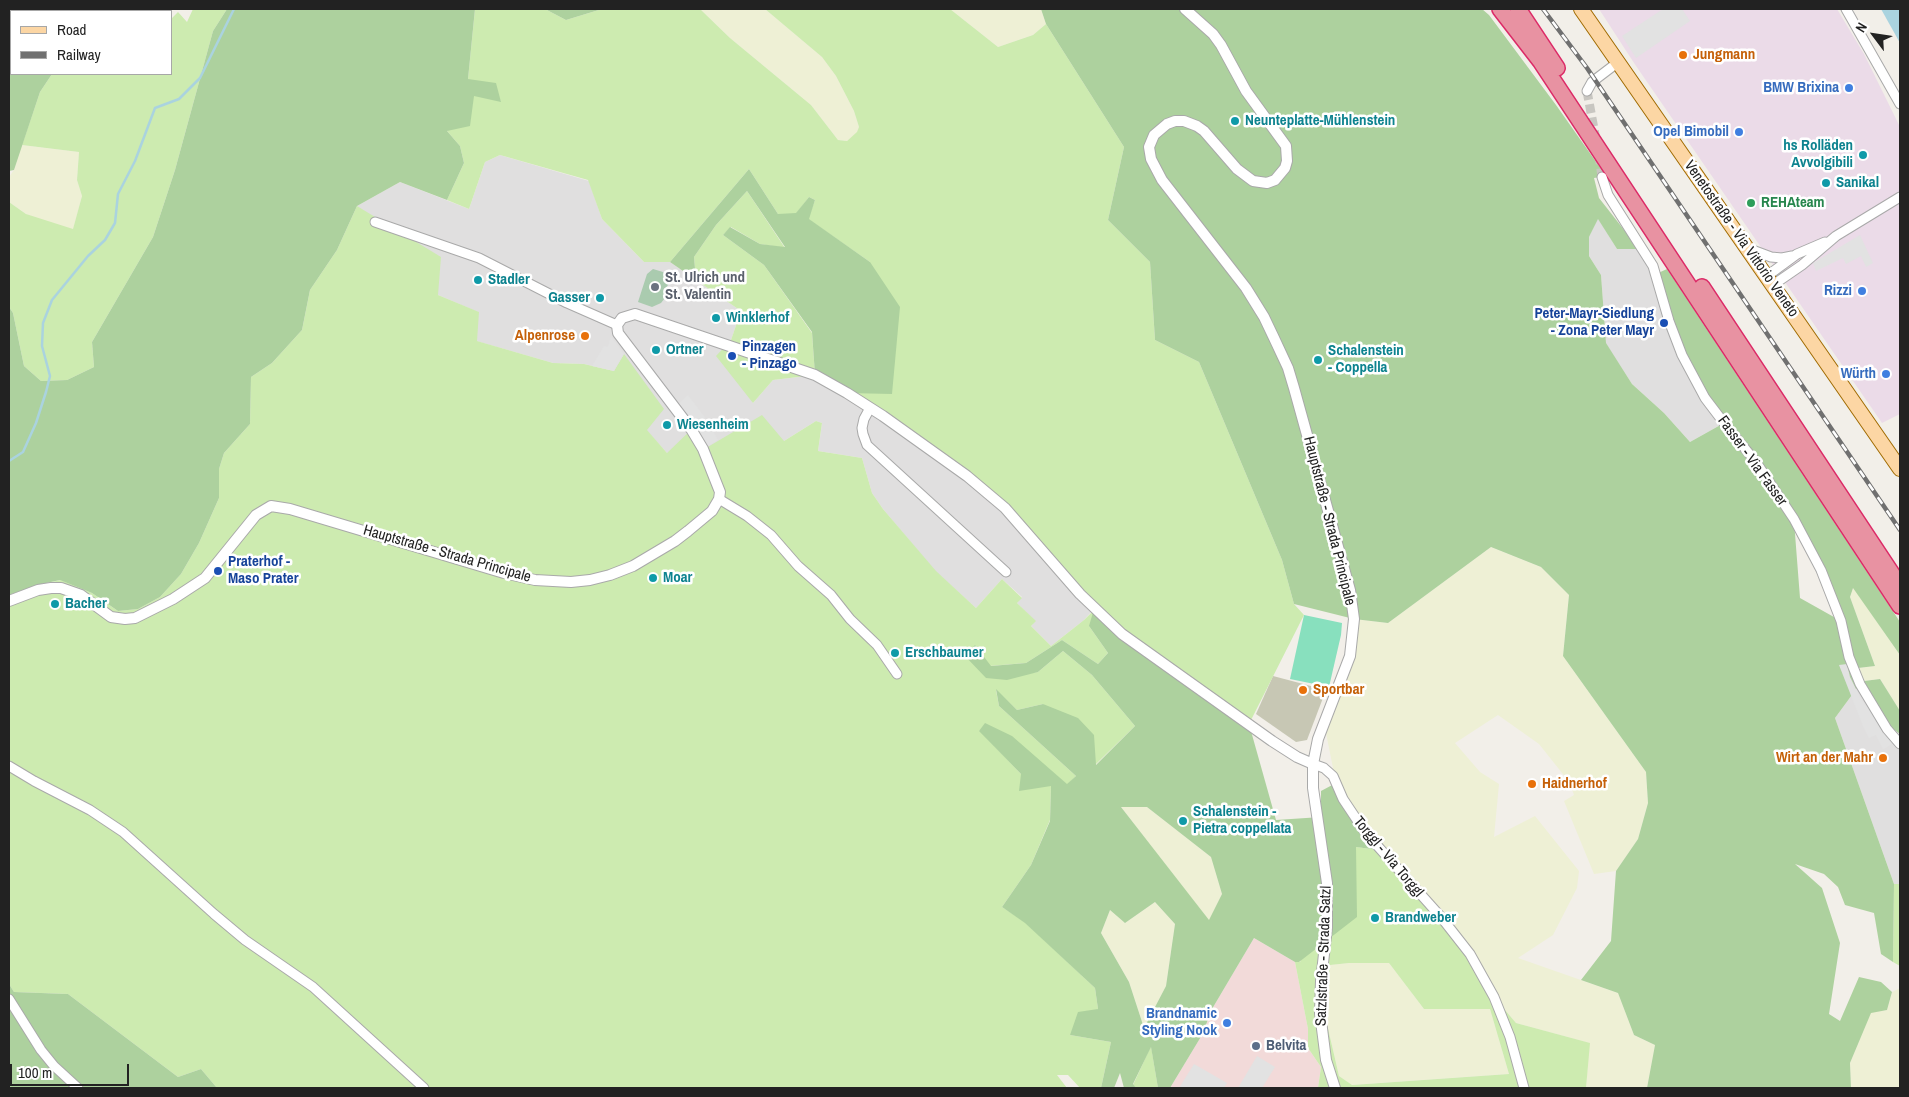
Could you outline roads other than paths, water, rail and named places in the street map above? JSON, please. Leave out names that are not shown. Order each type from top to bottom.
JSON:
[{"type":"highway","points":[[1500,9],[1541,62],[1900,606]]},
{"type":"highway","points":[[1518,9],[1900,586]]},
{"type":"main road","name":"Venetostraße - Via Vittorio Veneto","points":[[1581,9],[1900,469]]},
{"type":"street","name":"Hauptstraße - Strada Principale","points":[[1185,9],[1213,34],[1221,45],[1246,92],[1286,146],[1287,161],[1285,168],[1280,176],[1267,183],[1253,181],[1244,176],[1204,131],[1190,123],[1175,121],[1160,128],[1151,141],[1149,153],[1158,174],[1246,288],[1264,316],[1288,368],[1341,555],[1354,619],[1353,639],[1344,675],[1318,739],[1313,764]]},
{"type":"street","points":[[1846,9],[1900,104]]},
{"type":"street","points":[[1587,91],[1592,82],[1617,63]]},
{"type":"street","name":"Fasser - Via Fasser","points":[[1602,178],[1608,195],[1653,266],[1669,321],[1682,355],[1705,398],[1762,470],[1794,519],[1821,570],[1841,621],[1849,656],[1860,684],[1888,729],[1900,744]]},
{"type":"street","points":[[1747,248],[1771,257],[1782,258],[1797,254],[1836,236],[1900,197]]},
{"type":"street","points":[[375,222],[479,258],[575,307],[617,325]]},
{"type":"street","points":[[1770,280],[1802,265],[1836,236]]},
{"type":"street","points":[[1770,280],[1797,254]]},
{"type":"street","points":[[897,674],[877,645],[850,619],[831,595],[798,566],[771,535],[747,516],[719,499],[720,492],[696,437],[617,331],[617,325],[626,316],[640,315],[815,375],[847,393],[948,461],[1005,508],[1080,594],[1122,634],[1272,741],[1297,757],[1313,764]]},
{"type":"street","points":[[870,408],[862,428],[862,434],[867,445],[1006,572]]},
{"type":"street","name":"Hauptstraße - Strada Principale","points":[[9,601],[38,590],[61,588],[81,596],[110,617],[135,618],[173,599],[205,578],[256,515],[271,506],[290,509],[534,580],[571,582],[600,578],[633,566],[675,541],[712,511],[719,499]]},
{"type":"street","name":"Satzlstraße - Strada Satzl","points":[[1313,764],[1316,808],[1327,884],[1327,927],[1321,981],[1320,1013],[1326,1060],[1335,1088]]},
{"type":"street","name":"Torggl - Via Torggl","points":[[1313,764],[1324,768],[1333,776],[1343,798],[1366,832],[1441,917],[1470,954],[1494,997],[1510,1037],[1524,1088]]},
{"type":"street","points":[[9,766],[90,810],[123,832],[238,933],[313,987],[380,1050],[424,1088]]},
{"type":"street","points":[[11,1003],[47,1058],[78,1088]]},
{"type":"water","points":[[1881,9],[1900,9],[1900,43]]},
{"type":"waterway","points":[[9,461],[23,452],[36,423],[46,392],[50,376],[42,346],[43,323],[52,300],[88,256],[105,240],[115,223],[118,194],[135,161],[155,108],[179,99],[200,78],[234,9]]},
{"type":"tunnel","points":[[1587,91],[1596,140]]},
{"type":"tunnel","points":[[1599,155],[1602,177]]},
{"type":"railway","points":[[1543,9],[1587,68],[1900,530]]},
{"type":"place","name":"Jungmann","points":[[1683,55]]},
{"type":"place","name":"BMW Brixina","points":[[1849,88]]},
{"type":"place","name":"Neunteplatte-Mühlenstein","points":[[1235,121]]},
{"type":"place","name":"Opel Bimobil","points":[[1739,132]]},
{"type":"place","name":"hs Rolläden Avvolgibili","points":[[1863,155]]},
{"type":"place","name":"Sanikal","points":[[1826,183]]},
{"type":"place","name":"REHAteam","points":[[1751,203]]},
{"type":"place","name":"Stadler","points":[[478,280]]},
{"type":"place","name":"St. Ulrich und St. Valentin","points":[[655,287]]},
{"type":"place","name":"Rizzi","points":[[1862,291]]},
{"type":"place","name":"Gasser","points":[[600,298]]},
{"type":"place","name":"Winklerhof","points":[[716,318]]},
{"type":"place","name":"Peter-Mayr-Siedlung - Zona Peter Mayr","points":[[1664,323]]},
{"type":"place","name":"Alpenrose","points":[[585,336]]},
{"type":"place","name":"Ortner","points":[[656,350]]},
{"type":"place","name":"Pinzagen - Pinzago","points":[[732,356]]},
{"type":"place","name":"Schalenstein - Coppella","points":[[1318,360]]},
{"type":"place","name":"Würth","points":[[1886,374]]},
{"type":"place","name":"Wiesenheim","points":[[667,425]]},
{"type":"place","name":"Praterhof - Maso Prater","points":[[218,571]]},
{"type":"place","name":"Moar","points":[[653,578]]},
{"type":"place","name":"Bacher","points":[[55,604]]},
{"type":"place","name":"Erschbaumer","points":[[895,653]]},
{"type":"place","name":"Sportbar","points":[[1303,690]]},
{"type":"place","name":"Wirt an der Mahr","points":[[1883,758]]},
{"type":"place","name":"Haidnerhof","points":[[1532,784]]},
{"type":"place","name":"Schalenstein - Pietra coppellata","points":[[1183,821]]},
{"type":"place","name":"Brandweber","points":[[1375,918]]},
{"type":"place","name":"Brandnamic Styling Nook","points":[[1227,1023]]},
{"type":"place","name":"Belvita","points":[[1256,1046]]}]
